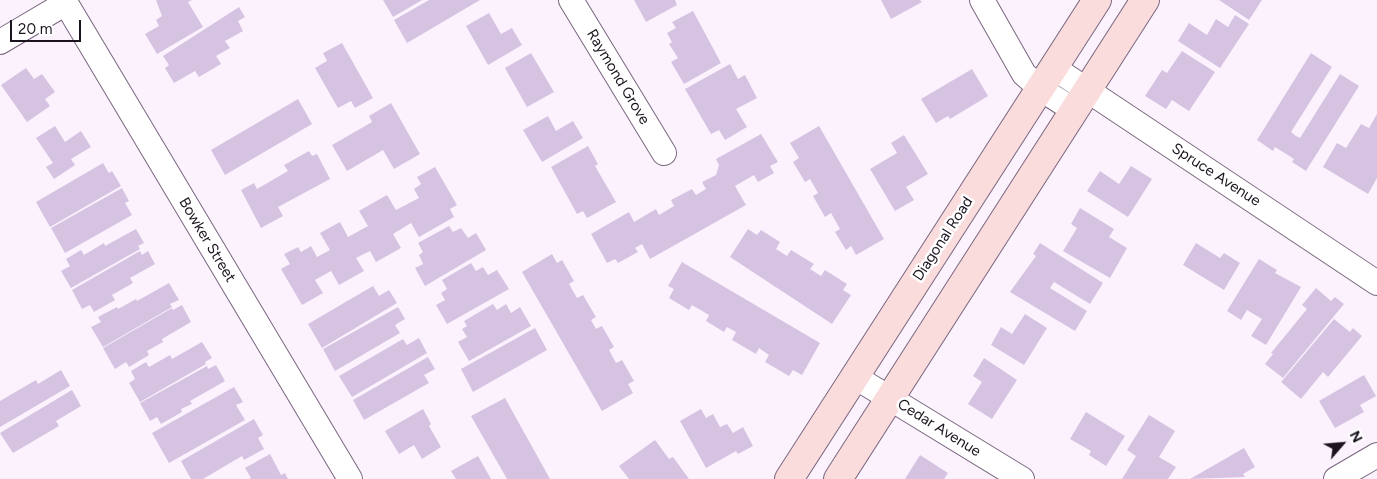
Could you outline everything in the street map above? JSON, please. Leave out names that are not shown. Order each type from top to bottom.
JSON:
[{"type":"main road","name":"Diagonal Road","points":[[789,479],[1097,0]]},
{"type":"main road","points":[[838,479],[1145,0]]},
{"type":"street","name":"Raymond Grove","points":[[571,0],[664,154]]},
{"type":"street","name":"Spruce Avenue","points":[[982,0],[1024,74],[1048,78],[1082,101],[1377,283]]},
{"type":"street","points":[[0,42],[70,3]]},
{"type":"street","name":"Bowker Street","points":[[70,3],[350,479]]},
{"type":"street","name":"Cedar Avenue","points":[[855,377],[1022,479]]},
{"type":"street","points":[[1336,479],[1377,455]]},
{"type":"building","points":[[156,0],[192,0],[188,2],[203,27],[157,54],[145,34],[159,26],[156,20],[162,16]]},
{"type":"building","points":[[383,0],[422,0],[393,17]]},
{"type":"building","points":[[429,0],[480,0],[407,43],[394,20]]},
{"type":"building","points":[[634,0],[675,0],[677,5],[646,22]]},
{"type":"building","points":[[881,0],[920,0],[922,2],[891,19]]},
{"type":"building","points":[[1219,0],[1262,0],[1249,20]]},
{"type":"building","points":[[239,7],[245,17],[238,21],[243,31],[225,41],[230,48],[216,56],[221,64],[199,77],[195,71],[174,83],[165,68],[169,65],[163,56]]},
{"type":"building","points":[[693,11],[721,63],[684,84],[671,62],[678,58],[669,44],[672,42],[667,33],[676,28],[672,22]]},
{"type":"building","points":[[489,13],[501,34],[512,28],[522,45],[488,65],[466,26]]},
{"type":"building","points":[[1235,15],[1249,24],[1220,68],[1178,41],[1189,23],[1207,35],[1216,19],[1228,27]]},
{"type":"building","points":[[342,43],[373,98],[355,108],[351,101],[338,108],[315,68],[327,61],[323,53]]},
{"type":"building","points":[[1182,51],[1215,72],[1189,111],[1172,100],[1166,109],[1145,96],[1162,70],[1167,73]]},
{"type":"building","points":[[531,53],[554,92],[527,107],[505,68]]},
{"type":"building","points":[[1311,53],[1332,67],[1291,132],[1296,136],[1300,138],[1340,74],[1359,86],[1306,171],[1292,162],[1294,159],[1275,147],[1273,151],[1257,140]]},
{"type":"building","points":[[730,64],[738,79],[745,75],[757,98],[736,109],[747,127],[725,140],[719,130],[711,134],[685,89]]},
{"type":"building","points":[[26,68],[34,79],[42,74],[55,92],[45,99],[50,106],[27,122],[1,85]]},
{"type":"building","points":[[972,69],[988,96],[950,119],[948,116],[936,123],[921,99]]},
{"type":"building","points":[[298,99],[312,124],[225,175],[211,150]]},
{"type":"building","points":[[391,103],[420,154],[394,169],[383,150],[347,171],[332,145],[372,122],[369,116]]},
{"type":"building","points":[[1377,114],[1377,178],[1368,194],[1323,167],[1337,143],[1346,148],[1361,124],[1369,128]]},
{"type":"building","points":[[548,116],[556,131],[573,121],[583,138],[542,162],[523,130]]},
{"type":"building","points":[[55,126],[65,142],[81,131],[91,147],[71,159],[75,165],[54,179],[46,167],[53,163],[36,138]]},
{"type":"building","points":[[819,126],[884,239],[856,255],[851,246],[846,250],[835,232],[840,229],[831,213],[825,217],[813,196],[818,193],[810,179],[805,182],[793,162],[799,158],[790,143]]},
{"type":"building","points":[[761,134],[778,162],[770,166],[774,173],[758,182],[754,175],[735,186],[746,205],[650,259],[642,244],[635,248],[638,252],[618,263],[615,259],[607,263],[591,234],[629,212],[634,222],[656,209],[659,215],[674,206],[671,200],[692,189],[696,195],[706,189],[702,182],[716,175],[719,165],[716,159]]},
{"type":"building","points":[[904,135],[928,174],[906,187],[914,200],[895,211],[870,169],[897,153],[891,143]]},
{"type":"building","points":[[588,146],[598,164],[595,166],[616,202],[587,218],[583,211],[577,214],[551,167]]},
{"type":"building","points":[[309,151],[312,156],[317,154],[330,179],[278,207],[283,216],[261,228],[241,190],[254,183],[257,189],[288,171],[284,165]]},
{"type":"building","points":[[103,163],[109,173],[112,171],[121,186],[50,227],[36,202]]},
{"type":"building","points":[[1131,166],[1152,179],[1128,217],[1087,191],[1100,171],[1119,184]]},
{"type":"building","points":[[435,167],[457,205],[450,209],[454,217],[419,237],[411,223],[393,234],[401,248],[376,262],[370,251],[356,258],[364,271],[339,285],[331,271],[315,280],[323,293],[302,305],[281,269],[290,264],[284,254],[298,247],[301,252],[311,246],[317,257],[330,250],[320,233],[340,222],[348,237],[368,226],[359,211],[387,195],[396,210],[419,198],[414,189],[421,184],[417,177]]},
{"type":"building","points":[[122,188],[129,201],[125,203],[132,215],[65,253],[51,228]]},
{"type":"building","points":[[1080,208],[1114,229],[1109,237],[1127,248],[1110,278],[1063,251],[1077,228],[1071,224]]},
{"type":"building","points":[[449,226],[453,232],[461,228],[468,238],[476,233],[486,250],[425,286],[415,268],[423,264],[419,255],[423,252],[418,243]]},
{"type":"building","points":[[136,229],[144,243],[138,246],[140,249],[71,288],[61,271],[70,266],[66,259],[81,250],[84,255],[104,243],[105,246]]},
{"type":"building","points":[[748,229],[757,235],[761,230],[780,242],[776,249],[787,256],[791,250],[814,264],[810,269],[821,276],[825,270],[847,284],[843,290],[851,295],[832,324],[730,257]]},
{"type":"building","points":[[1040,243],[1103,283],[1090,304],[1054,282],[1050,288],[1087,311],[1075,331],[1010,292],[1036,256],[1033,254]]},
{"type":"building","points":[[1196,243],[1220,258],[1224,253],[1240,263],[1224,290],[1183,265]]},
{"type":"building","points":[[140,251],[142,255],[148,251],[155,264],[130,278],[133,283],[112,295],[115,300],[94,312],[90,305],[82,309],[72,290]]},
{"type":"building","points":[[552,254],[557,263],[562,260],[574,281],[569,284],[577,298],[583,295],[596,317],[591,320],[596,329],[602,326],[614,347],[609,350],[616,363],[622,360],[634,381],[628,384],[633,393],[602,411],[522,272]]},
{"type":"building","points":[[1259,259],[1277,270],[1275,273],[1301,287],[1266,345],[1251,336],[1262,319],[1247,310],[1241,320],[1227,311]]},
{"type":"building","points":[[682,262],[820,343],[802,375],[793,370],[789,376],[765,362],[769,355],[759,348],[756,354],[732,340],[736,332],[727,327],[724,332],[706,321],[709,315],[692,305],[689,310],[669,298],[674,289],[668,286]]},
{"type":"building","points":[[471,263],[476,271],[483,267],[488,275],[497,270],[509,289],[447,324],[436,305],[445,300],[441,293],[447,289],[442,280]]},
{"type":"building","points":[[169,283],[179,300],[170,304],[172,307],[103,347],[91,327],[101,322],[98,317],[136,299],[137,301]]},
{"type":"building","points":[[373,286],[379,296],[389,290],[397,303],[322,348],[308,324]]},
{"type":"building","points":[[1316,288],[1331,301],[1335,297],[1344,304],[1283,378],[1265,364],[1273,354],[1271,353],[1307,309],[1302,305]]},
{"type":"building","points":[[493,304],[497,310],[506,304],[511,313],[520,307],[531,326],[469,361],[458,342],[467,337],[462,329],[467,326],[464,321]]},
{"type":"building","points":[[182,305],[191,322],[162,339],[163,342],[147,351],[149,355],[129,367],[126,362],[115,369],[103,348],[172,308],[173,310]]},
{"type":"building","points":[[398,307],[405,319],[395,325],[400,333],[335,371],[323,349]]},
{"type":"building","points":[[1025,314],[1047,328],[1024,365],[991,345],[1001,327],[1012,334]]},
{"type":"building","points":[[1334,319],[1350,332],[1353,328],[1362,336],[1328,377],[1323,372],[1301,399],[1281,382]]},
{"type":"building","points":[[535,328],[547,350],[473,392],[461,369]]},
{"type":"building","points":[[419,338],[427,353],[352,397],[339,376],[403,339],[407,345]]},
{"type":"building","points":[[202,342],[212,358],[205,362],[206,364],[140,402],[129,383],[135,379],[131,371],[146,362],[149,367],[170,355],[172,359]]},
{"type":"building","points":[[428,357],[435,369],[424,375],[429,383],[364,420],[353,400]]},
{"type":"building","points":[[984,358],[1017,380],[992,419],[968,404],[982,382],[973,376]]},
{"type":"building","points":[[216,365],[225,381],[190,401],[192,404],[181,409],[182,412],[161,424],[157,417],[150,421],[140,403],[207,366],[208,369]]},
{"type":"building","points":[[61,370],[70,386],[0,427],[0,401],[36,380],[38,384]]},
{"type":"building","points":[[1364,375],[1376,396],[1360,405],[1364,412],[1335,428],[1319,401]]},
{"type":"building","points":[[234,387],[243,402],[236,405],[245,420],[169,463],[152,433]]},
{"type":"building","points":[[72,390],[81,406],[56,421],[59,426],[13,453],[0,433]]},
{"type":"building","points":[[505,398],[550,479],[507,479],[471,416]]},
{"type":"building","points":[[423,409],[431,424],[429,426],[441,447],[422,459],[414,445],[399,454],[385,431]]},
{"type":"building","points":[[701,409],[706,418],[713,414],[720,427],[727,424],[733,433],[743,427],[753,446],[738,454],[736,451],[706,468],[680,421]]},
{"type":"building","points":[[1086,412],[1125,436],[1106,466],[1089,455],[1091,451],[1070,439]]},
{"type":"building","points":[[1149,415],[1175,431],[1159,457],[1176,467],[1168,479],[1122,479],[1136,456],[1127,450]]},
{"type":"building","points":[[254,419],[263,435],[258,438],[264,449],[244,460],[242,456],[203,479],[191,479],[181,461]]},
{"type":"building","points":[[655,440],[669,459],[673,457],[689,479],[629,479],[619,466]]},
{"type":"building","points":[[1244,448],[1255,467],[1243,474],[1245,477],[1190,479]]},
{"type":"building","points":[[270,454],[281,475],[285,473],[288,479],[248,479],[251,478],[245,468]]},
{"type":"building","points":[[920,455],[948,473],[944,479],[905,479]]},
{"type":"building","points":[[478,456],[491,479],[456,479],[451,471]]}]
